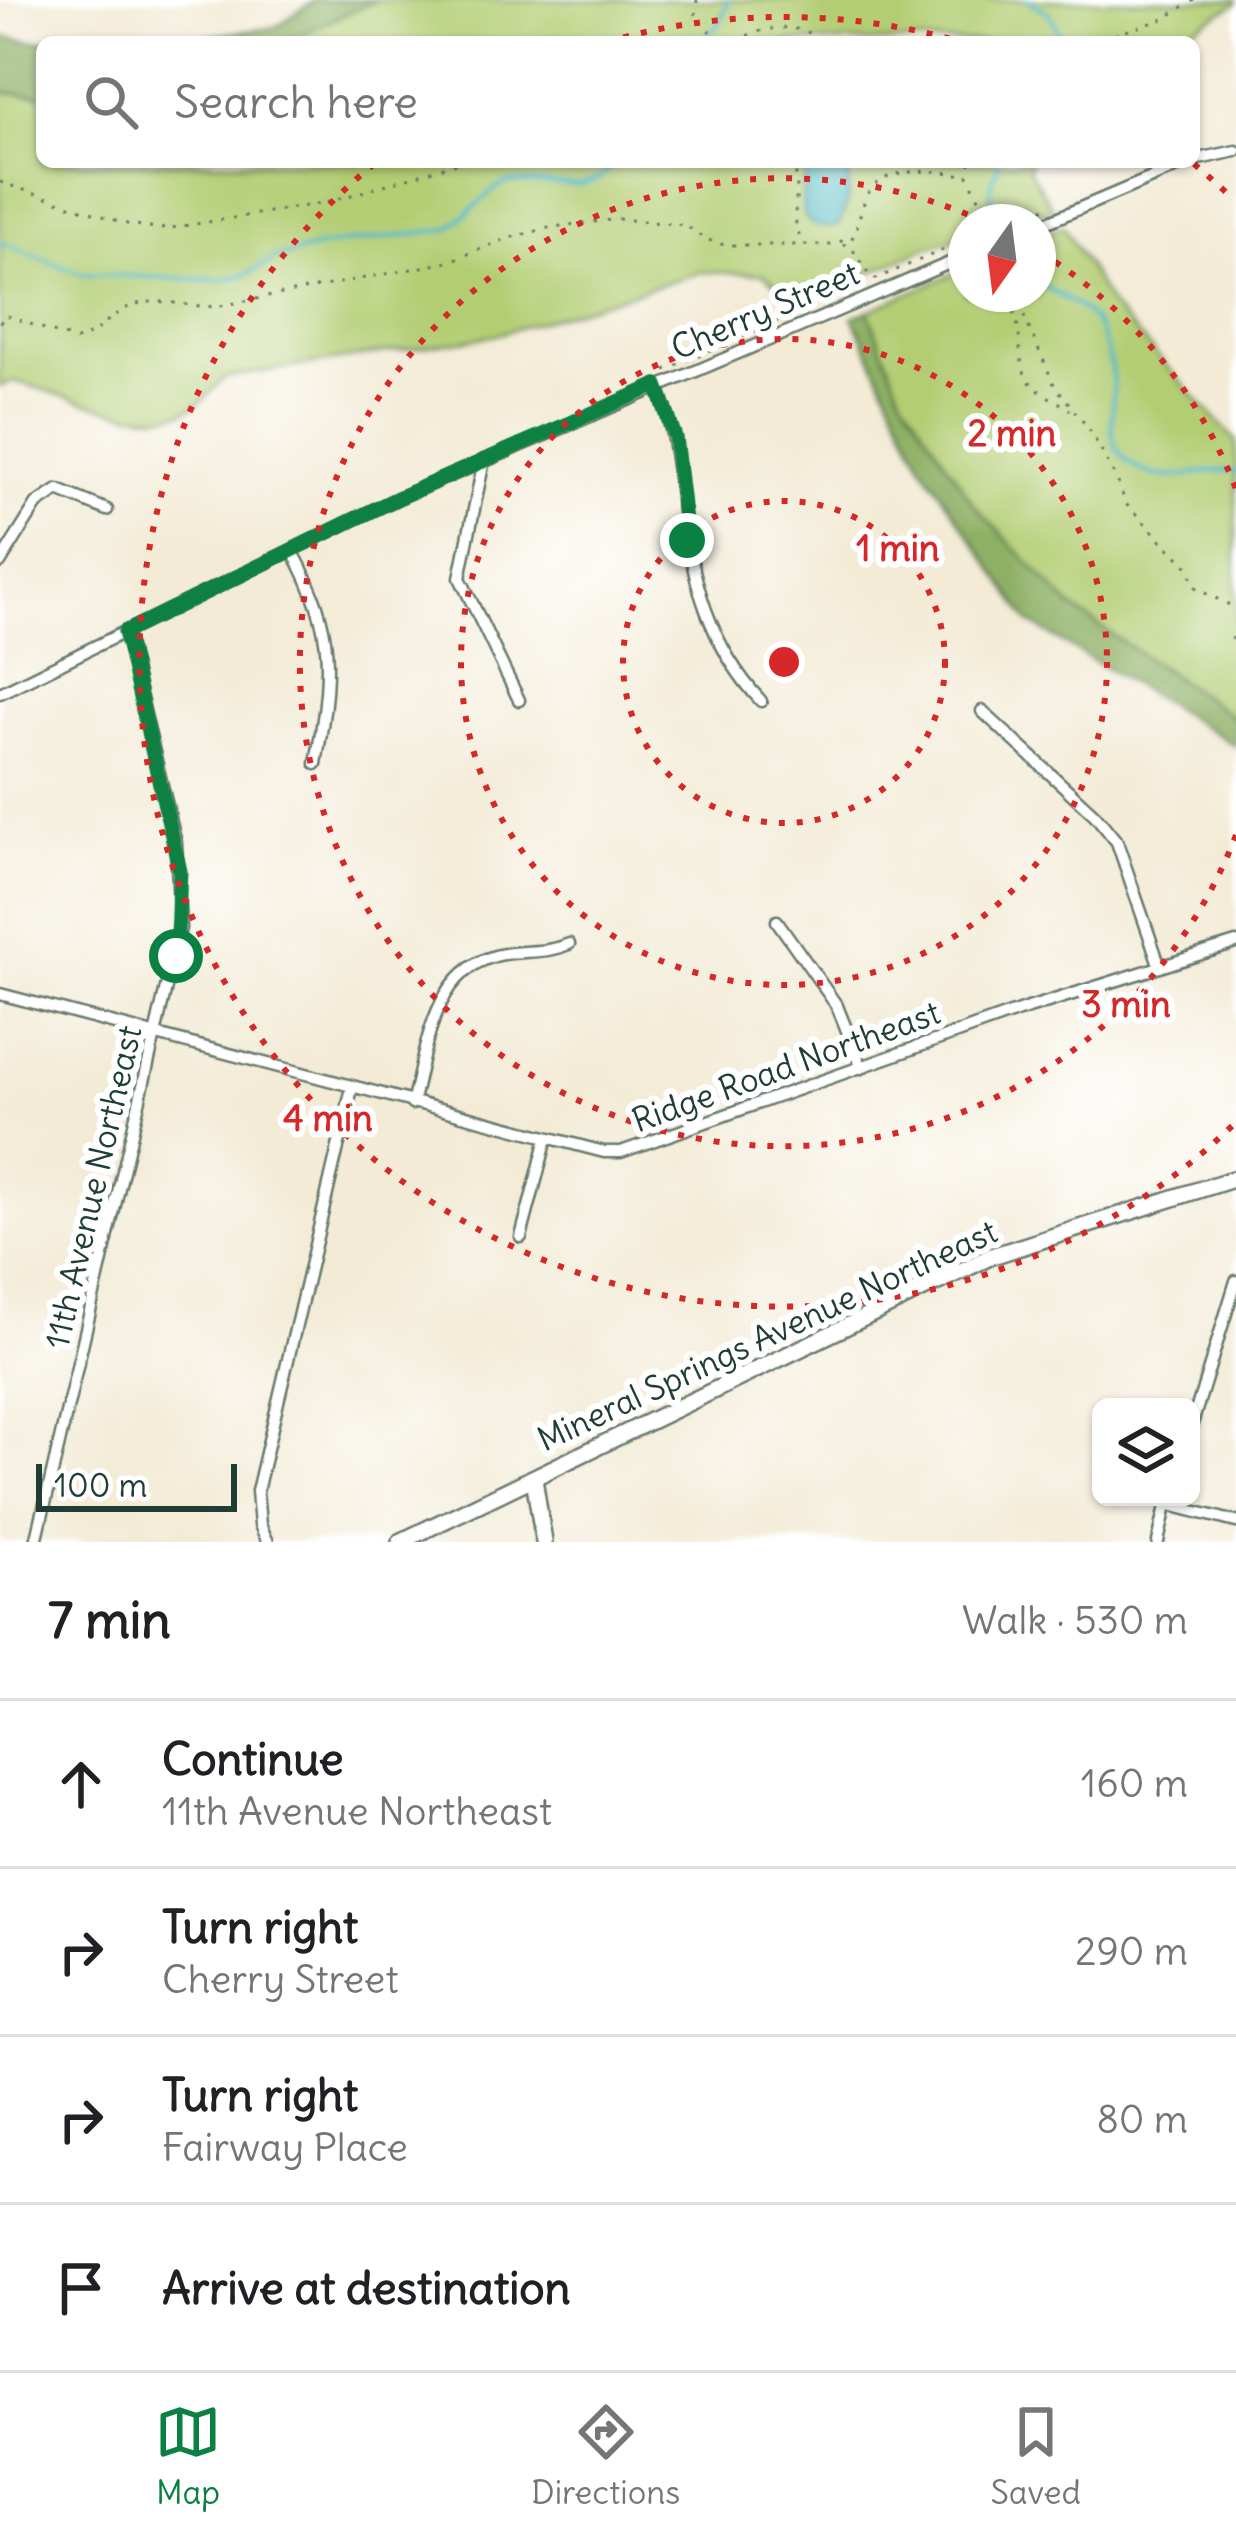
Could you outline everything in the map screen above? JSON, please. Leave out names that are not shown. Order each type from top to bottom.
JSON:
[{"type":"main road","name":"Mineral Springs Avenue Northeast","points":[[400,1542],[992,1256],[1236,1178]]},
{"type":"main road","points":[[534,1479],[544,1542]]},
{"type":"street","points":[[1200,159],[1236,151]]},
{"type":"street","points":[[1056,218],[1175,168]]},
{"type":"street","name":"Cherry Street","points":[[0,693],[484,460],[948,263]]},
{"type":"street","points":[[657,385],[675,437],[687,540],[707,614],[721,650],[761,701]]},
{"type":"street","points":[[484,460],[460,578],[519,700]]},
{"type":"street","points":[[0,563],[37,504],[58,490],[107,511]]},
{"type":"street","points":[[292,550],[313,589],[327,637],[328,687],[316,764]]},
{"type":"street","name":"11th Avenue Northeast","points":[[36,1542],[180,928],[180,871],[125,632]]},
{"type":"street","points":[[982,711],[1096,815],[1117,842],[1160,967]]},
{"type":"street","points":[[777,920],[837,1006],[862,1068]]},
{"type":"street","name":"Ridge Road Northeast","points":[[0,994],[604,1152],[637,1149],[1019,1011],[1236,943]]},
{"type":"street","points":[[412,1104],[438,1008],[455,980],[468,968],[500,954],[551,952],[569,944]]},
{"type":"street","points":[[268,1542],[260,1525],[257,1491],[352,1088]]},
{"type":"street","points":[[521,1238],[547,1138]]},
{"type":"street","points":[[1200,1398],[1236,1281]]},
{"type":"street","points":[[1222,1330],[1236,1333]]},
{"type":"street","points":[[1158,1542],[1166,1506]]},
{"type":"street","points":[[1183,1506],[1236,1522]]},
{"type":"path","points":[[697,0],[694,17],[715,36]]},
{"type":"path","points":[[1111,36],[1164,19],[1194,0]]},
{"type":"path","points":[[745,36],[775,29],[814,36]]},
{"type":"path","points":[[0,182],[127,224],[165,230],[325,203],[440,168]]},
{"type":"path","points":[[794,168],[799,179],[792,219],[802,243]]},
{"type":"path","points":[[969,168],[968,176],[982,204]]},
{"type":"path","points":[[0,323],[4,315],[76,340],[88,338],[133,305],[220,306],[448,262],[552,227],[620,218],[685,225],[705,239],[724,244],[842,243],[853,237],[870,190],[881,181],[923,172],[968,176]]},
{"type":"path","points":[[842,243],[853,250],[879,292]]},
{"type":"path","points":[[1013,312],[1029,382],[1081,419]]},
{"type":"path","points":[[1022,312],[1054,384],[1081,419],[1137,520],[1187,566],[1197,589],[1236,608]]},
{"type":"green space","points":[[315,0],[376,0],[297,36],[213,36],[276,27]]},
{"type":"green space","points":[[376,0],[1236,0],[1180,36],[297,36]]},
{"type":"green space","points":[[0,37],[33,41],[36,95],[0,92]]},
{"type":"green space","points":[[0,93],[36,95],[36,168],[1028,168],[1050,204],[948,204],[948,241],[799,304],[764,274],[701,272],[492,336],[224,378],[197,405],[178,413],[156,416],[106,409],[13,381],[0,387]]},
{"type":"green space","points":[[1063,226],[1110,305],[1236,441],[1236,719],[1071,607],[975,506],[900,392],[868,311],[948,276],[948,312],[1056,312],[1056,229]]},
{"type":"green space","points":[[868,311],[900,392],[975,506],[1071,607],[1236,719],[1236,746],[1030,623],[922,465],[853,317]]},
{"type":"water","points":[[806,168],[847,168],[848,195],[838,226],[812,224],[802,199]]},
{"type":"waterway","points":[[705,36],[718,26],[729,0]]},
{"type":"waterway","points":[[1027,0],[1048,12],[1062,36]]},
{"type":"waterway","points":[[0,242],[81,274],[220,280],[323,246],[449,229],[509,182],[578,185],[597,180],[611,168]]},
{"type":"waterway","points":[[993,204],[997,168]]},
{"type":"waterway","points":[[1056,293],[1085,313],[1101,334],[1112,374],[1114,441],[1126,460],[1162,476],[1236,472]]},
{"type":"route","points":[[176,956],[182,900],[176,843],[125,632],[398,498],[657,385],[675,437],[687,540]]}]
